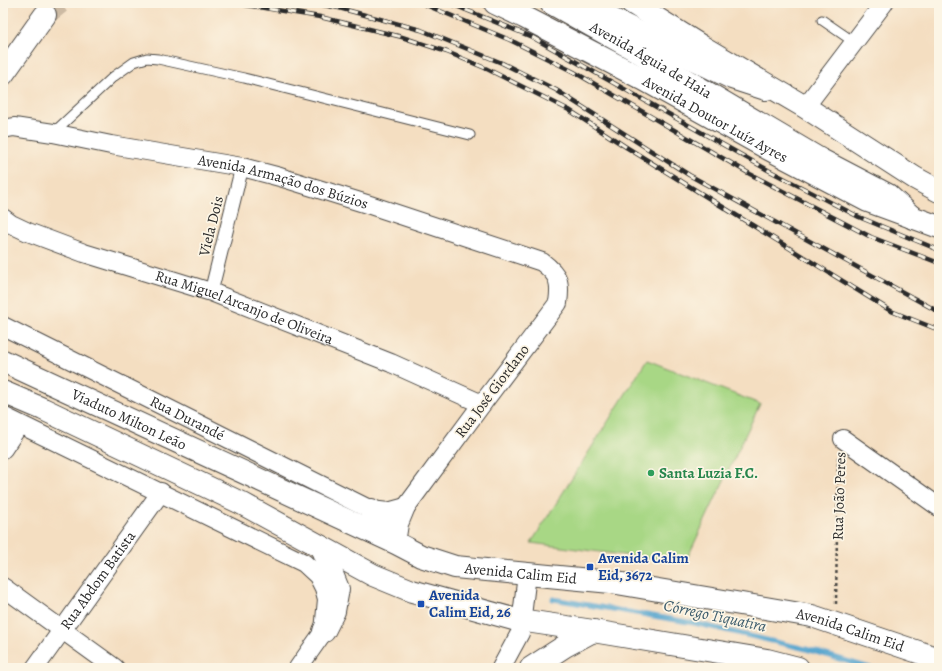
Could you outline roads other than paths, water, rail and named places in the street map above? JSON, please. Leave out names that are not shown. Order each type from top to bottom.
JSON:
[{"type":"main road","name":"Avenida Doutor Luíz Ayres","points":[[495,3],[643,79],[868,202],[939,226]]},
{"type":"main road","name":"Avenida Águia de Haia","points":[[551,3],[637,51],[820,160],[888,194],[914,218]]},
{"type":"main road","name":"Avenida Águia de Haia","points":[[580,3],[732,78],[786,96]]},
{"type":"main road","points":[[632,3],[701,46],[805,107],[915,178],[939,191]]},
{"type":"main road","points":[[3,50],[40,10],[3,74]]},
{"type":"main road","name":"Viaduto Milton Leão","points":[[3,361],[255,477]]},
{"type":"main road","name":"Viaduto Milton Leão","points":[[3,392],[43,409],[241,503],[321,547]]},
{"type":"main road","name":"Avenida Calim Eid","points":[[255,477],[396,542],[421,556],[455,567],[527,579],[611,582],[812,616],[939,659]]},
{"type":"main road","points":[[371,510],[396,542]]},
{"type":"main road","points":[[321,547],[338,590],[334,611],[324,631]]},
{"type":"main road","points":[[321,547],[373,575],[412,591],[523,614],[592,631],[767,660],[798,668]]},
{"type":"main road","points":[[531,668],[592,631]]},
{"type":"street","points":[[805,107],[884,3]]},
{"type":"street","name":"Avenida Armação dos Búzios","points":[[3,129],[14,127],[53,133],[111,145],[242,167],[280,177],[370,205],[542,262],[554,270]]},
{"type":"street","name":"Viela Dois","points":[[211,292],[242,167]]},
{"type":"street","name":"Rua Miguel Arcanjo de Oliveira","points":[[3,218],[11,224],[28,232],[84,253],[211,292],[391,364],[482,404]]},
{"type":"street","name":"Rua José Giordano","points":[[396,542],[399,524],[406,507],[558,304],[560,292],[559,282],[554,270]]},
{"type":"street","name":"Rua Durandé","points":[[3,326],[371,510]]},
{"type":"street","points":[[3,416],[304,562],[318,576],[324,588],[327,599],[324,631],[298,668]]},
{"type":"street","points":[[3,449],[19,425]]},
{"type":"street","name":"Rua João Peres","points":[[844,439],[939,507]]},
{"type":"street","name":"Rua Abdom Batista","points":[[35,668],[161,492]]},
{"type":"street","points":[[371,510],[388,512],[406,507]]},
{"type":"street","points":[[501,668],[520,633],[527,579]]},
{"type":"street","points":[[3,587],[115,668]]},
{"type":"lane","points":[[822,20],[854,42]]},
{"type":"lane","points":[[53,133],[112,77],[134,62],[147,58],[158,59],[244,78],[470,135]]},
{"type":"waterway","name":"Córrego Tiquatira","points":[[553,599],[694,623],[806,649],[870,668]]},
{"type":"tunnel","points":[[45,15],[60,3]]},
{"type":"railway","points":[[233,3],[320,17],[402,37],[447,52],[485,68],[569,110],[626,147],[891,311],[939,330]]},
{"type":"railway","points":[[313,3],[339,8],[421,30],[502,63],[556,90],[689,175],[939,312]]},
{"type":"railway","points":[[421,3],[510,40],[574,72],[750,174],[871,237],[939,263]]},
{"type":"railway","points":[[449,3],[532,37],[768,170],[859,217],[939,250]]},
{"type":"place","name":"Santa Luzia F.C.","points":[[651,473]]},
{"type":"place","name":"Avenida Calim Eid, 3672","points":[[590,567]]},
{"type":"place","name":"Avenida Calim Eid, 26","points":[[421,604]]}]
